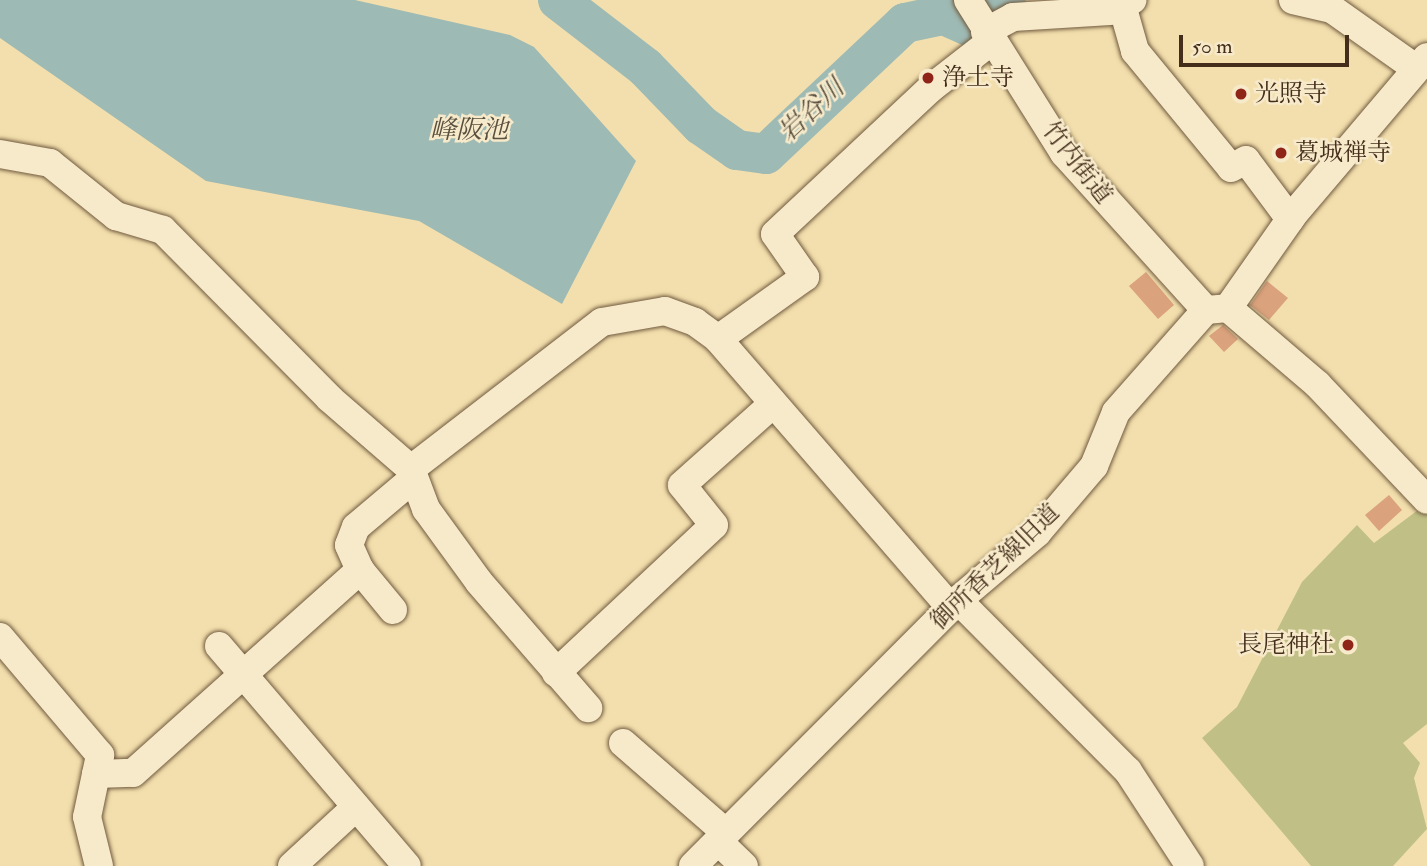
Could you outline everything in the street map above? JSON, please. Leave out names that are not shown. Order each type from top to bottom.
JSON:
[{"type":"street","points":[[1293,0],[1332,9],[1420,62]]},
{"type":"street","points":[[718,339],[806,277],[775,234],[931,88],[980,23],[1127,3],[1135,51],[1231,168],[1246,160],[1290,219]]},
{"type":"street","name":"竹内街道","points":[[980,23],[1064,153],[1217,309]]},
{"type":"street","name":"御所香芝線旧道","points":[[693,866],[954,604],[1037,533],[1086,476],[1116,412],[1217,309],[1420,62]]},
{"type":"street","points":[[0,154],[50,163],[116,216],[163,230],[329,398],[413,473],[426,509],[471,571],[588,708]]},
{"type":"street","points":[[1217,309],[1318,385],[1427,500]]},
{"type":"street","points":[[393,610],[360,570],[349,545],[356,527],[413,473],[602,322],[665,311],[718,339],[773,404],[954,604],[1128,771],[1190,866]]},
{"type":"street","points":[[556,673],[714,525],[682,485],[773,404]]},
{"type":"street","points":[[96,774],[133,773],[360,570]]},
{"type":"street","points":[[0,637],[100,755],[87,817],[99,866]]},
{"type":"street","points":[[219,646],[407,866]]},
{"type":"street","points":[[623,743],[722,837],[744,866]]},
{"type":"street","points":[[292,866],[356,807]]},
{"type":"green space","name":"長尾神社","points":[[1422,507],[1427,513],[1427,724],[1403,743],[1420,763],[1414,778],[1427,829],[1393,866],[1311,866],[1202,738],[1237,707],[1302,582],[1357,525],[1374,543]]},
{"type":"water","name":"峰阪池","points":[[0,0],[355,0],[510,35],[534,47],[636,161],[562,304],[419,221],[206,181],[0,38]]},
{"type":"building","points":[[1146,272],[1174,305],[1158,319],[1129,286]]},
{"type":"building","points":[[1267,281],[1288,298],[1269,320],[1250,305]]},
{"type":"building","points":[[1223,325],[1238,339],[1224,352],[1209,336]]},
{"type":"building","points":[[1389,495],[1402,510],[1379,531],[1365,515]]},
{"type":"waterway","name":"岩谷川","points":[[558,0],[645,67],[701,125],[737,150],[766,154],[905,23],[944,15],[973,28],[1006,0]]},
{"type":"place","name":"浄土寺","points":[[928,78]]},
{"type":"place","name":"光照寺","points":[[1241,94]]},
{"type":"place","name":"葛城禅寺","points":[[1281,153]]},
{"type":"place","name":"長尾神社","points":[[1348,645]]}]
